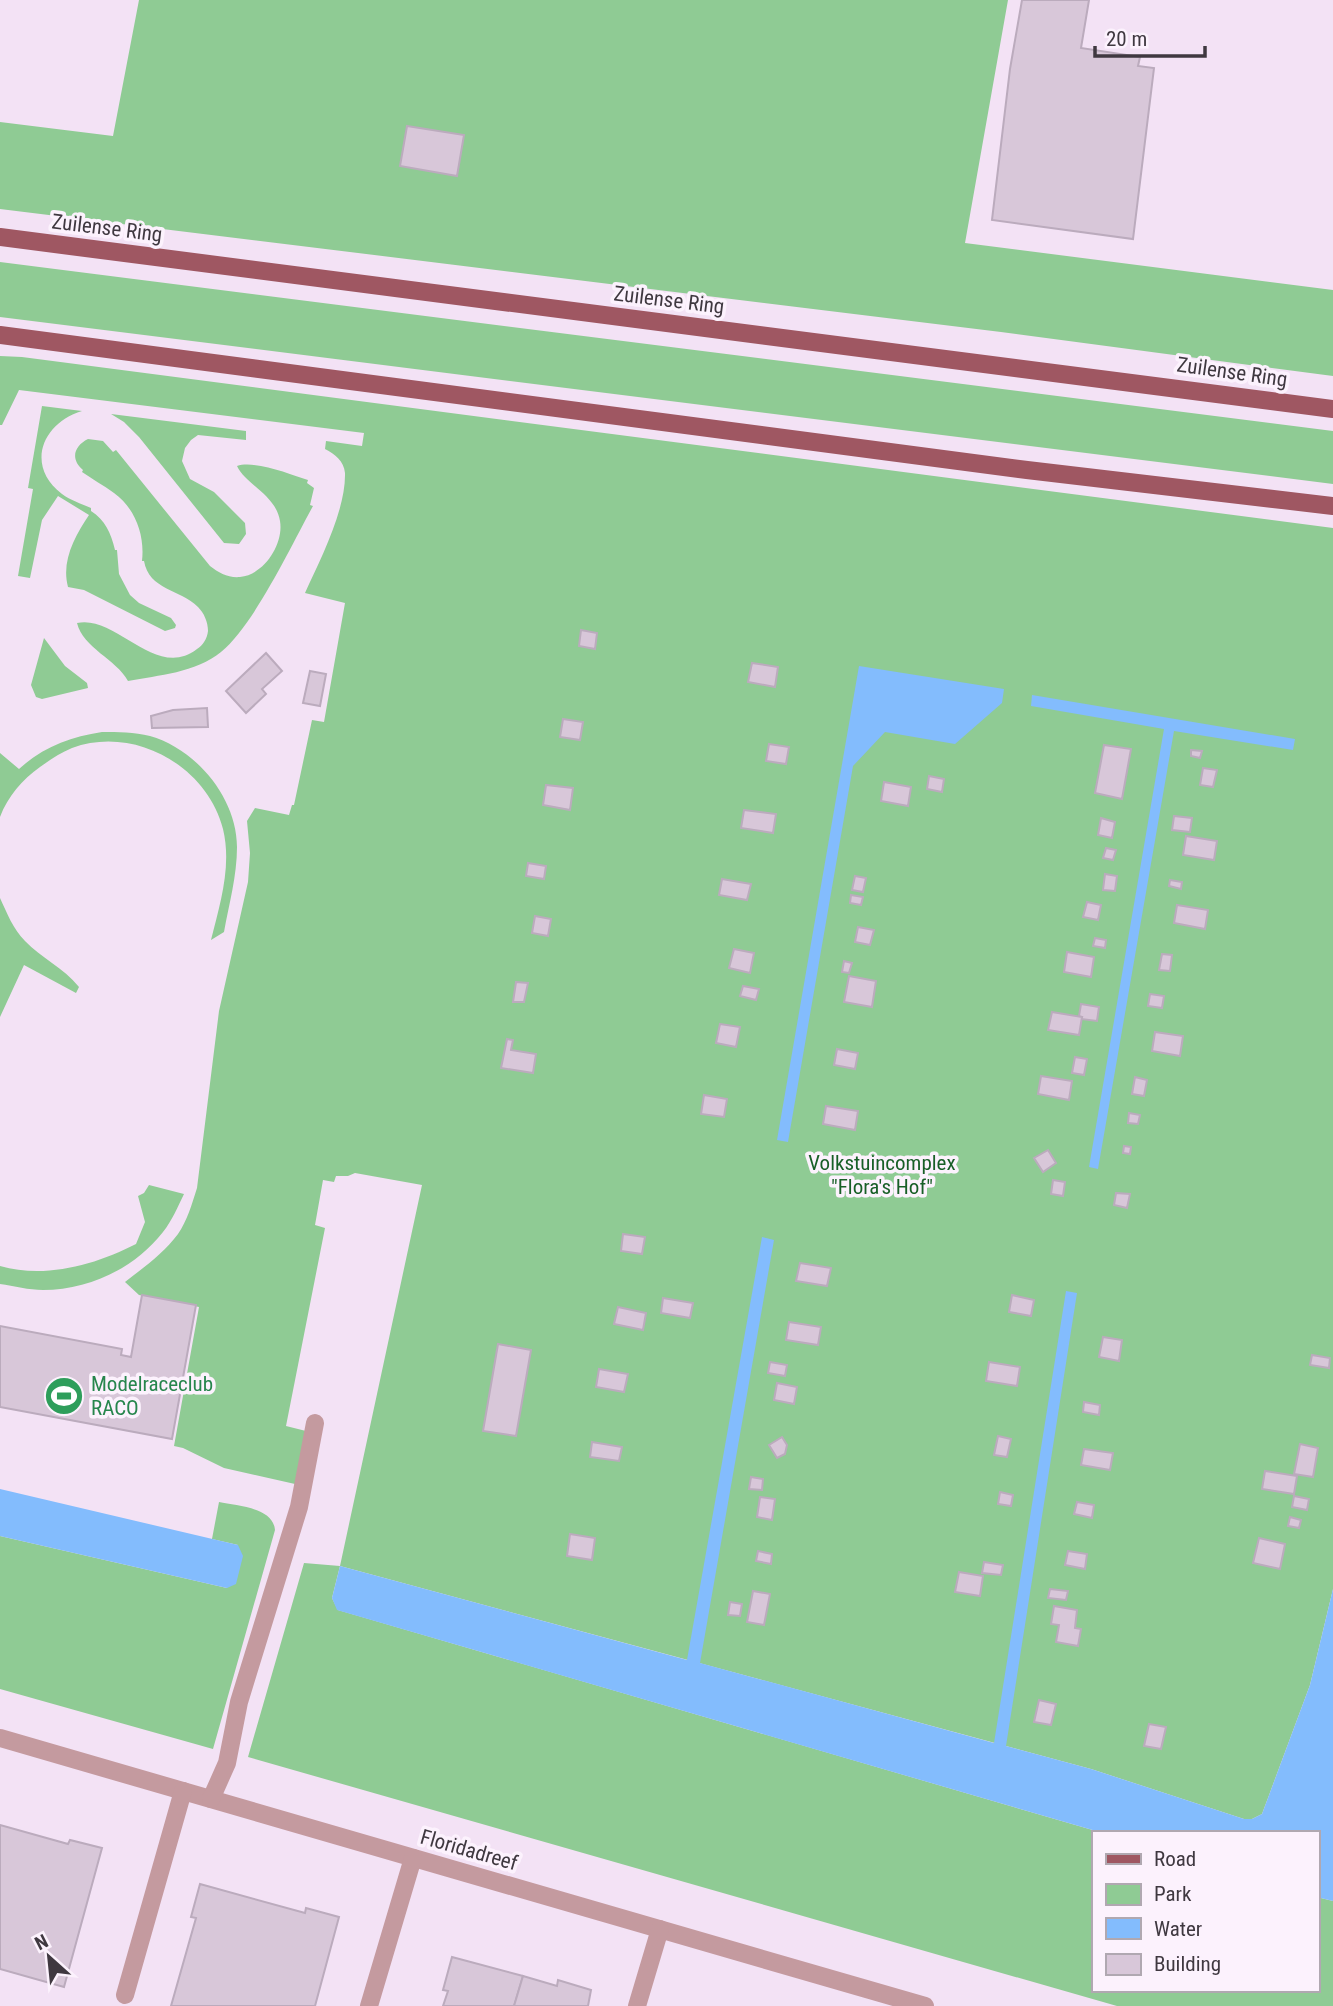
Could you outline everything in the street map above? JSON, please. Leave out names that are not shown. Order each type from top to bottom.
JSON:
[{"type":"main road","name":"Zuilense Ring","points":[[0,237],[1333,409]]},
{"type":"main road","points":[[0,335],[999,466],[1333,506]]},
{"type":"street","points":[[211,1799],[227,1763],[239,1702],[299,1507],[315,1423]]},
{"type":"street","name":"Floridadreef","points":[[0,1738],[660,1929],[886,2001],[925,2006]]},
{"type":"street","points":[[125,1995],[183,1791]]},
{"type":"street","points":[[369,2006],[412,1857]]},
{"type":"street","points":[[638,2006],[660,1929]]},
{"type":"green space","points":[[139,0],[1008,0],[965,243],[1333,290],[1333,376],[1001,332],[0,209],[0,122],[113,136]]},
{"type":"green space","points":[[0,262],[1333,431],[1333,484],[0,317]]},
{"type":"green space","name":"Volkstuincomplex \"Flora's Hof\"","points":[[0,356],[1333,528],[1333,1589],[1310,1685],[1262,1814],[1252,1819],[1244,1819],[1091,1769],[340,1566],[422,1185],[355,1173],[336,1176],[334,1182],[323,1180],[315,1225],[325,1228],[286,1426],[306,1431],[295,1484],[224,1468],[174,1446],[199,1307],[139,1295],[125,1282],[160,1254],[178,1234],[187,1218],[197,1188],[219,1011],[248,882],[250,853],[247,821],[255,808],[289,815],[294,805],[312,720],[324,722],[345,603],[305,593],[337,519],[344,487],[343,465],[325,449],[326,441],[362,446],[364,433],[19,390],[0,425]]},
{"type":"green space","points":[[42,406],[82,411],[57,425],[43,446],[44,471],[51,483],[65,496],[91,508],[100,518],[117,550],[119,574],[130,595],[139,603],[171,618],[175,628],[165,631],[84,590],[68,587],[68,558],[74,540],[89,515],[58,496],[42,520],[30,578],[18,576],[33,489],[28,488]]},
{"type":"green space","points":[[111,414],[246,431],[246,440],[198,435],[185,448],[182,461],[190,479],[214,492],[245,523],[246,534],[239,544],[224,543],[139,437]]},
{"type":"green space","points":[[88,439],[103,441],[113,452],[116,450],[210,566],[232,577],[257,571],[270,557],[279,539],[280,530],[280,521],[273,504],[237,466],[262,466],[282,471],[308,480],[307,483],[314,488],[310,505],[313,506],[259,604],[234,640],[200,665],[128,681],[80,632],[77,623],[92,623],[151,652],[166,657],[182,657],[201,646],[208,631],[205,618],[198,607],[159,584],[147,571],[142,561],[140,532],[128,506],[114,493],[82,472],[75,453],[79,445]]},
{"type":"green space","points":[[44,638],[65,666],[87,683],[88,688],[42,699],[36,697],[31,685]]},
{"type":"green space","points":[[102,732],[138,734],[167,742],[198,764],[222,794],[235,829],[237,858],[224,932],[211,940],[226,871],[223,829],[214,806],[201,787],[185,770],[165,756],[120,742],[96,742],[72,748],[51,759],[27,777],[11,795],[0,817],[0,753],[19,769],[58,744]]},
{"type":"green space","points":[[0,898],[21,936],[73,980],[79,987],[76,993],[24,965],[0,1017]]},
{"type":"green space","points":[[149,1185],[184,1194],[163,1232],[152,1245],[125,1266],[94,1281],[60,1289],[38,1290],[0,1284],[0,1266],[34,1271],[70,1268],[104,1258],[136,1244],[145,1222],[138,1196],[144,1193]]},
{"type":"green space","points":[[219,1502],[261,1512],[273,1522],[275,1530],[213,1749],[0,1689],[0,1536],[227,1588],[238,1545],[212,1539]]},
{"type":"green space","points":[[304,1563],[340,1566],[332,1598],[338,1610],[1096,1831],[1092,1831],[1092,1992],[1319,1992],[1319,1898],[1333,1901],[1333,2006],[1117,2006],[248,1757]]},
{"type":"water","points":[[859,666],[1004,689],[1002,703],[955,744],[885,732],[853,766],[788,1142],[777,1140]]},
{"type":"water","points":[[1032,695],[1295,739],[1293,750],[1174,731],[1098,1169],[1089,1167],[1164,729],[1031,706]]},
{"type":"water","points":[[762,1237],[774,1240],[700,1663],[994,1743],[1066,1291],[1077,1293],[1006,1746],[1091,1769],[1244,1819],[1252,1819],[1262,1814],[1310,1685],[1333,1589],[1333,1901],[1319,1898],[1319,1831],[1096,1831],[337,1610],[332,1598],[340,1566],[687,1660]]},
{"type":"water","points":[[0,1489],[238,1545],[243,1556],[236,1584],[227,1588],[0,1536]]},
{"type":"building","points":[[1022,0],[1089,0],[1081,48],[1140,57],[1138,66],[1154,68],[1133,239],[992,220],[1010,69]]},
{"type":"building","points":[[407,126],[464,135],[457,176],[400,166]]},
{"type":"building","points":[[581,630],[597,633],[595,649],[579,646]]},
{"type":"building","points":[[266,653],[282,671],[262,689],[266,694],[246,713],[226,691]]},
{"type":"building","points":[[752,663],[778,667],[775,687],[748,682]]},
{"type":"building","points":[[310,671],[326,674],[320,706],[303,703]]},
{"type":"building","points":[[207,708],[208,727],[152,728],[151,716],[173,710]]},
{"type":"building","points":[[563,719],[583,722],[580,740],[560,737]]},
{"type":"building","points":[[769,744],[789,747],[786,764],[766,761]]},
{"type":"building","points":[[1104,745],[1131,749],[1122,799],[1095,793]]},
{"type":"building","points":[[1191,750],[1202,751],[1200,758],[1191,756]]},
{"type":"building","points":[[1203,768],[1217,770],[1213,787],[1200,785]]},
{"type":"building","points":[[929,776],[944,779],[942,792],[927,789]]},
{"type":"building","points":[[884,782],[911,787],[908,806],[881,801]]},
{"type":"building","points":[[546,785],[573,788],[570,810],[543,805]]},
{"type":"building","points":[[744,810],[776,814],[773,833],[741,828]]},
{"type":"building","points":[[1174,816],[1192,818],[1190,832],[1172,830]]},
{"type":"building","points":[[1101,818],[1115,822],[1112,838],[1098,835]]},
{"type":"building","points":[[1186,836],[1217,841],[1214,860],[1183,855]]},
{"type":"building","points":[[1106,848],[1116,850],[1113,860],[1103,858]]},
{"type":"building","points":[[528,863],[546,866],[544,879],[526,876]]},
{"type":"building","points":[[1105,874],[1117,876],[1115,891],[1103,890]]},
{"type":"building","points":[[855,876],[866,878],[863,892],[852,890]]},
{"type":"building","points":[[722,879],[751,884],[747,900],[719,895]]},
{"type":"building","points":[[1170,880],[1182,882],[1181,889],[1169,886]]},
{"type":"building","points":[[851,895],[863,897],[861,905],[850,903]]},
{"type":"building","points":[[1087,902],[1101,905],[1098,920],[1083,917]]},
{"type":"building","points":[[1177,905],[1208,910],[1205,929],[1174,923]]},
{"type":"building","points":[[535,916],[551,919],[548,936],[532,933]]},
{"type":"building","points":[[858,927],[874,930],[870,945],[855,942]]},
{"type":"building","points":[[1095,938],[1106,940],[1105,948],[1093,946]]},
{"type":"building","points":[[734,949],[754,953],[750,973],[729,968]]},
{"type":"building","points":[[1067,952],[1094,957],[1091,977],[1064,972]]},
{"type":"building","points":[[1162,954],[1172,955],[1170,971],[1159,970]]},
{"type":"building","points":[[844,961],[852,963],[849,973],[842,972]]},
{"type":"building","points":[[849,976],[876,981],[872,1007],[844,1002]]},
{"type":"building","points":[[516,982],[528,983],[524,1002],[513,1002]]},
{"type":"building","points":[[743,986],[759,989],[756,1000],[740,996]]},
{"type":"building","points":[[1150,994],[1164,996],[1162,1008],[1148,1006]]},
{"type":"building","points":[[1081,1004],[1099,1007],[1097,1021],[1081,1019]]},
{"type":"building","points":[[1052,1012],[1082,1017],[1079,1035],[1048,1030]]},
{"type":"building","points":[[720,1024],[740,1027],[736,1047],[716,1043]]},
{"type":"building","points":[[1155,1032],[1183,1036],[1180,1056],[1152,1051]]},
{"type":"building","points":[[507,1039],[513,1040],[511,1050],[536,1054],[533,1073],[501,1068]]},
{"type":"building","points":[[837,1049],[858,1053],[855,1069],[834,1065]]},
{"type":"building","points":[[1075,1057],[1087,1059],[1084,1075],[1072,1073]]},
{"type":"building","points":[[1041,1076],[1072,1081],[1069,1100],[1038,1094]]},
{"type":"building","points":[[1135,1077],[1147,1080],[1144,1096],[1132,1094]]},
{"type":"building","points":[[704,1095],[727,1099],[724,1117],[701,1114]]},
{"type":"building","points":[[826,1106],[858,1111],[855,1130],[823,1124]]},
{"type":"building","points":[[1129,1113],[1140,1115],[1138,1124],[1128,1123]]},
{"type":"building","points":[[1124,1146],[1131,1147],[1130,1154],[1123,1153]]},
{"type":"building","points":[[1048,1150],[1056,1163],[1043,1172],[1034,1158]]},
{"type":"building","points":[[1053,1180],[1065,1182],[1063,1196],[1051,1194]]},
{"type":"building","points":[[1116,1193],[1130,1194],[1127,1208],[1114,1205]]},
{"type":"building","points":[[623,1234],[645,1237],[642,1254],[621,1251]]},
{"type":"building","points":[[800,1263],[831,1268],[827,1286],[796,1281]]},
{"type":"building","points":[[142,1295],[196,1305],[172,1439],[0,1407],[0,1326],[122,1349],[121,1355],[131,1357]]},
{"type":"building","points":[[1012,1295],[1034,1300],[1031,1316],[1009,1312]]},
{"type":"building","points":[[663,1298],[693,1303],[690,1318],[661,1313]]},
{"type":"building","points":[[618,1307],[646,1313],[643,1330],[614,1324]]},
{"type":"building","points":[[789,1322],[821,1327],[818,1345],[786,1340]]},
{"type":"building","points":[[1103,1337],[1122,1340],[1119,1361],[1099,1357]]},
{"type":"building","points":[[498,1344],[531,1350],[516,1436],[483,1431]]},
{"type":"building","points":[[1312,1355],[1330,1358],[1329,1368],[1310,1365]]},
{"type":"building","points":[[770,1362],[787,1365],[785,1376],[768,1373]]},
{"type":"building","points":[[989,1362],[1020,1367],[1017,1386],[986,1381]]},
{"type":"building","points":[[599,1369],[628,1374],[624,1392],[596,1387]]},
{"type":"building","points":[[777,1383],[797,1387],[794,1404],[774,1400]]},
{"type":"building","points":[[1084,1402],[1100,1405],[1099,1415],[1083,1412]]},
{"type":"building","points":[[998,1436],[1011,1439],[1007,1457],[994,1455]]},
{"type":"building","points":[[782,1437],[787,1445],[785,1454],[777,1458],[769,1445]]},
{"type":"building","points":[[592,1442],[622,1447],[619,1461],[590,1457]]},
{"type":"building","points":[[1300,1444],[1318,1448],[1313,1477],[1294,1474]]},
{"type":"building","points":[[1084,1449],[1113,1453],[1110,1470],[1081,1465]]},
{"type":"building","points":[[1265,1471],[1297,1476],[1294,1494],[1262,1489]]},
{"type":"building","points":[[751,1477],[763,1479],[762,1490],[749,1489]]},
{"type":"building","points":[[1000,1492],[1013,1495],[1011,1506],[998,1504]]},
{"type":"building","points":[[1294,1496],[1309,1499],[1307,1510],[1292,1507]]},
{"type":"building","points":[[760,1497],[775,1499],[772,1520],[757,1517]]},
{"type":"building","points":[[1077,1502],[1094,1505],[1092,1518],[1074,1514]]},
{"type":"building","points":[[1290,1517],[1301,1520],[1299,1528],[1288,1526]]},
{"type":"building","points":[[570,1534],[595,1538],[592,1560],[567,1556]]},
{"type":"building","points":[[1259,1538],[1285,1544],[1280,1569],[1253,1563]]},
{"type":"building","points":[[758,1551],[772,1554],[771,1564],[756,1561]]},
{"type":"building","points":[[1068,1551],[1087,1554],[1085,1569],[1065,1565]]},
{"type":"building","points":[[984,1562],[1003,1565],[1001,1575],[982,1573]]},
{"type":"building","points":[[959,1572],[983,1576],[980,1596],[955,1592]]},
{"type":"building","points":[[1050,1589],[1068,1591],[1066,1600],[1048,1598]]},
{"type":"building","points":[[753,1591],[770,1594],[764,1625],[747,1622]]},
{"type":"building","points":[[730,1602],[742,1604],[740,1616],[728,1615]]},
{"type":"building","points":[[1054,1606],[1077,1610],[1075,1628],[1081,1629],[1078,1646],[1056,1642],[1059,1625],[1051,1624]]},
{"type":"building","points":[[1039,1700],[1056,1704],[1051,1725],[1034,1722]]},
{"type":"building","points":[[1149,1724],[1166,1727],[1161,1749],[1144,1746]]},
{"type":"building","points":[[0,1825],[68,1844],[70,1840],[102,1848],[64,1987],[0,1969]]},
{"type":"building","points":[[200,1884],[305,1913],[306,1908],[339,1917],[315,2006],[171,2006],[196,1918],[191,1917]]},
{"type":"building","points":[[452,1957],[523,1976],[514,2006],[443,2006],[448,1991],[443,1990]]},
{"type":"building","points":[[523,1976],[557,1986],[558,1980],[591,1990],[588,2006],[514,2006]]},
{"type":"place","name":"Modelraceclub RACO","points":[[64,1396]]}]
